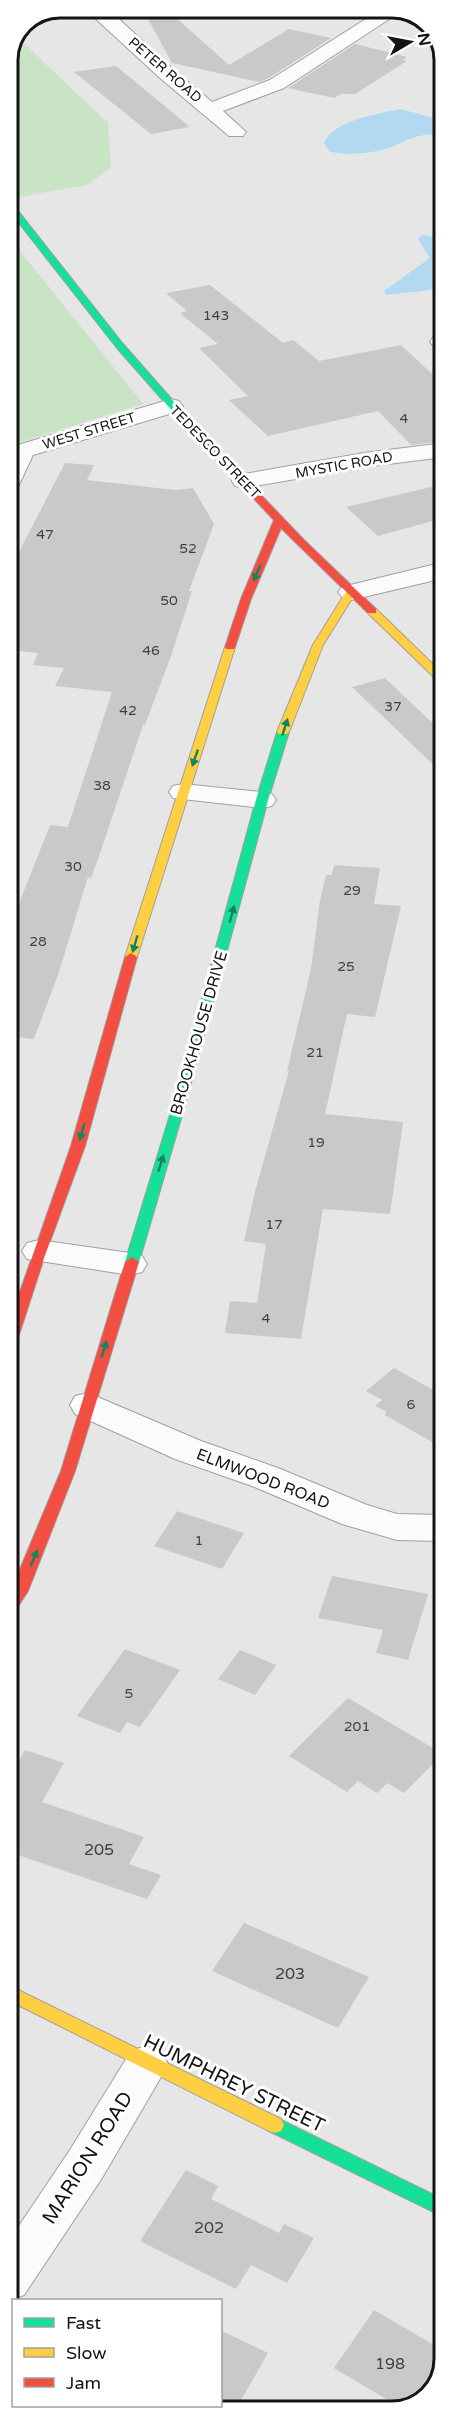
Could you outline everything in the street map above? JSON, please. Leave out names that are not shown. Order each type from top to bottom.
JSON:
[{"type":"main road","name":"TEDESCO STREET","points":[[18,217],[107,330],[171,406],[279,520],[434,671]]},
{"type":"main road","points":[[18,1316],[39,1251],[78,1146],[148,899],[246,599],[279,520]]},
{"type":"main road","name":"BROOKHOUSE DRIVE","points":[[18,1594],[64,1482],[88,1405],[185,1083],[262,800],[289,714],[318,645],[351,592]]},
{"type":"main road","name":"HUMPHREY STREET","points":[[18,1997],[146,2064],[285,2130],[434,2205]]},
{"type":"street","name":"PETER ROAD","points":[[108,18],[167,74],[236,132]]},
{"type":"street","points":[[210,109],[277,84],[379,18]]},
{"type":"street","name":"WEST STREET","points":[[18,452],[171,406]]},
{"type":"street","name":"MYSTIC ROAD","points":[[244,482],[364,460],[434,451]]},
{"type":"street","points":[[351,592],[434,572]]},
{"type":"street","points":[[183,792],[262,800]]},
{"type":"street","points":[[39,1251],[130,1264]]},
{"type":"street","name":"ELMWOOD ROAD","points":[[88,1405],[188,1450],[265,1477],[355,1515],[397,1527],[434,1528]]},
{"type":"street","name":"MARION ROAD","points":[[18,2265],[86,2164],[146,2064]]},
{"type":"green space","points":[[22,42],[108,123],[111,167],[87,185],[18,197],[18,60]]},
{"type":"green space","points":[[18,248],[143,404],[18,443]]},
{"type":"water","points":[[400,109],[434,118],[434,135],[419,136],[382,150],[356,154],[330,152],[324,143],[329,135],[346,123]]},
{"type":"water","points":[[422,235],[434,237],[434,289],[386,295],[384,291],[430,258],[418,239]]},
{"type":"building","points":[[147,18],[176,18],[229,65],[289,29],[331,38],[269,78],[259,82],[172,63]]},
{"type":"building","points":[[355,44],[407,57],[403,60],[407,61],[355,94],[341,94],[334,98],[288,88]]},
{"type":"building","points":[[116,66],[190,127],[151,134],[74,72]]},
{"type":"building","points":[[210,285],[283,343],[293,340],[319,361],[401,345],[434,376],[434,442],[411,445],[378,411],[268,436],[229,400],[248,396],[199,348],[218,344],[180,313],[187,311],[166,293]]},
{"type":"building","points":[[65,463],[94,465],[87,480],[175,490],[193,488],[214,524],[189,591],[192,591],[171,656],[145,725],[143,725],[91,878],[88,877],[58,975],[34,1039],[18,1037],[18,906],[50,825],[68,827],[112,692],[55,686],[64,668],[33,665],[38,653],[18,651],[18,554]]},
{"type":"building","points":[[434,486],[434,521],[378,536],[346,507]]},
{"type":"building","points":[[385,678],[434,725],[434,765],[352,687]]},
{"type":"building","points":[[334,865],[380,868],[374,904],[401,906],[375,1017],[347,1014],[325,1114],[403,1122],[390,1214],[323,1209],[301,1339],[225,1333],[230,1301],[257,1303],[266,1244],[244,1241],[256,1188],[289,1071],[287,1071],[311,969],[320,900],[326,875],[332,875]]},
{"type":"building","points":[[394,1368],[434,1390],[434,1443],[385,1415],[386,1411],[375,1406],[382,1400],[366,1391]]},
{"type":"building","points":[[177,1511],[244,1533],[222,1569],[154,1546]]},
{"type":"building","points":[[332,1576],[428,1594],[408,1660],[376,1653],[383,1630],[318,1618]]},
{"type":"building","points":[[125,1649],[180,1670],[140,1727],[127,1722],[120,1733],[77,1716]]},
{"type":"building","points":[[240,1650],[276,1665],[255,1695],[218,1679]]},
{"type":"building","points":[[348,1698],[434,1749],[434,1763],[404,1793],[387,1783],[377,1793],[358,1781],[347,1792],[289,1756]]},
{"type":"building","points":[[25,1750],[64,1763],[42,1802],[144,1837],[129,1864],[161,1875],[147,1899],[18,1855],[18,1762]]},
{"type":"building","points":[[244,1923],[369,1977],[338,2028],[212,1971]]},
{"type":"building","points":[[186,2170],[218,2186],[211,2199],[279,2233],[284,2224],[314,2238],[287,2283],[251,2265],[236,2289],[140,2241]]},
{"type":"building","points":[[374,2310],[434,2345],[434,2365],[424,2387],[406,2399],[398,2401],[390,2401],[334,2368]]},
{"type":"building","points":[[222,2331],[268,2353],[241,2401],[222,2401]]},
{"type":"traffic: fast","points":[[18,217],[120,346],[193,429]]},
{"type":"traffic: fast","points":[[132,1262],[179,1105],[262,800],[283,732]]},
{"type":"traffic: fast","points":[[275,2125],[434,2204]]},
{"type":"traffic: slow","points":[[283,732],[318,645],[351,592]]},
{"type":"traffic: slow","points":[[372,611],[434,671]]},
{"type":"traffic: slow","points":[[131,957],[230,647]]},
{"type":"traffic: slow","points":[[18,1997],[275,2125]]},
{"type":"traffic: jam","points":[[193,429],[300,542],[372,611]]},
{"type":"traffic: jam","points":[[230,647],[246,599],[279,520]]},
{"type":"traffic: jam","points":[[18,1316],[78,1146],[131,957]]},
{"type":"traffic: jam","points":[[18,1594],[68,1471],[132,1262]]}]
